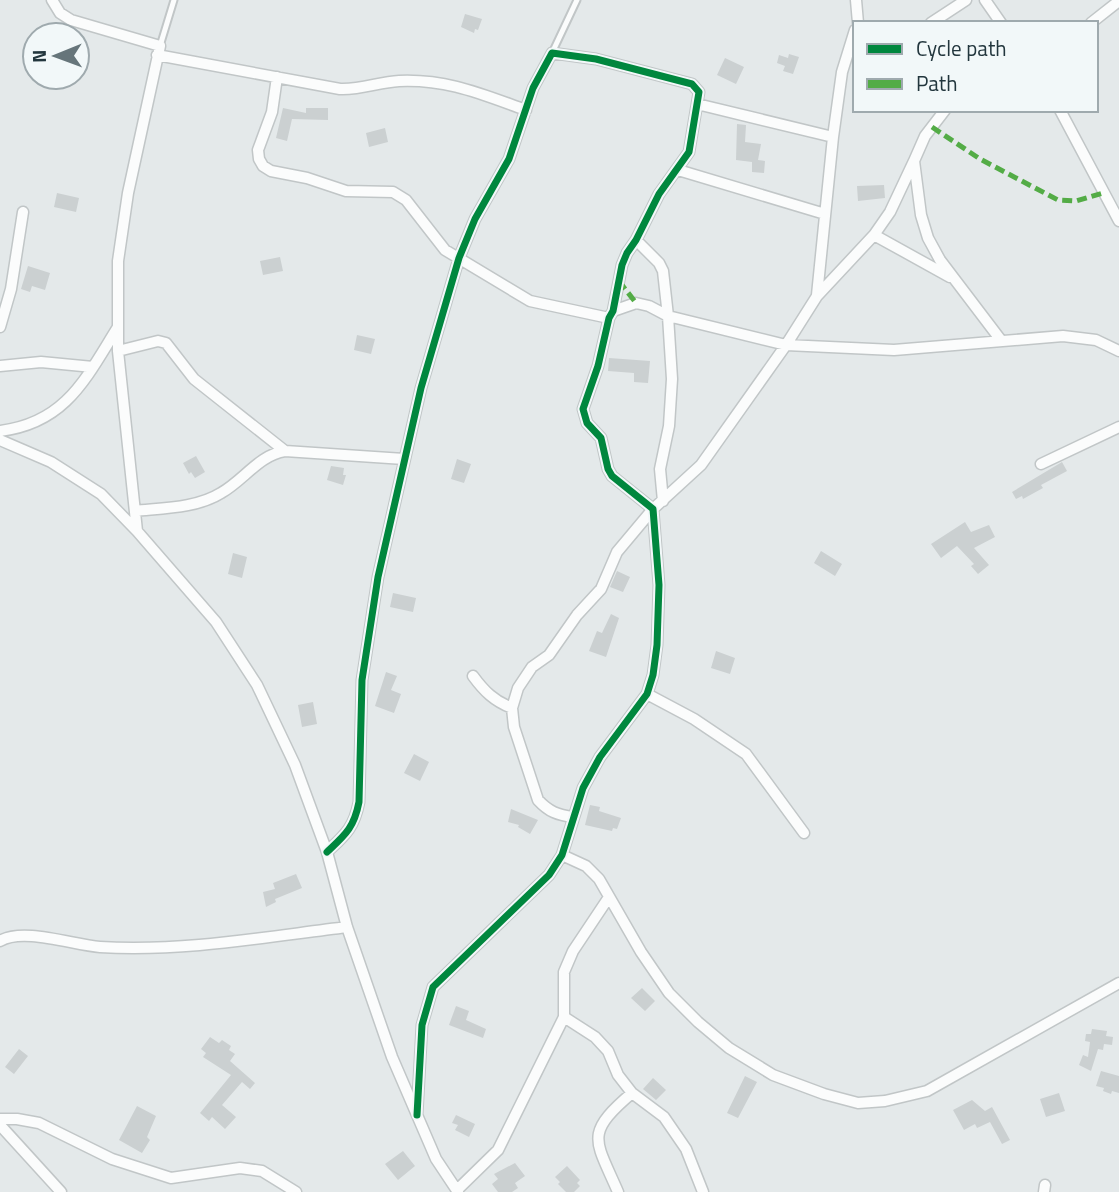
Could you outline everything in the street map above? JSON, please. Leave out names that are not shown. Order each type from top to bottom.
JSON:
[{"type":"street","points":[[52,0],[60,13],[71,20],[159,50],[276,77],[348,89],[396,81],[448,83],[526,110]]},
{"type":"street","points":[[856,0],[857,21]]},
{"type":"street","points":[[934,21],[966,0]]},
{"type":"street","points":[[985,0],[999,21]]},
{"type":"street","points":[[1094,21],[1119,1]]},
{"type":"street","points":[[817,296],[842,72],[853,36]]},
{"type":"street","points":[[137,531],[118,351],[118,261],[128,193],[159,50]]},
{"type":"street","points":[[327,852],[356,820],[359,802],[362,680],[378,577],[421,388],[459,258],[475,219],[509,159],[533,89],[552,53],[596,59],[692,84],[699,92],[689,152],[659,194],[622,265],[598,366],[583,409],[583,417],[601,438],[612,476],[653,509],[659,585],[653,675],[647,694],[600,757],[583,788],[562,855],[549,875],[433,987],[422,1025],[417,1115]]},
{"type":"street","points":[[276,77],[272,112],[258,150],[263,166],[271,171],[307,178],[346,191],[393,192],[406,200],[445,250],[530,301],[611,314],[636,303],[649,306],[668,316],[786,345],[930,348],[1000,339],[1063,336],[1097,340],[1119,351]]},
{"type":"street","points":[[697,104],[833,137]]},
{"type":"street","points":[[573,817],[556,814],[546,809],[538,800],[514,727],[512,708],[518,688],[532,667],[549,655],[577,615],[597,595],[617,552],[653,509],[701,465],[786,345],[817,296],[874,235],[890,212],[925,136],[943,112]]},
{"type":"street","points":[[1061,112],[1119,221]]},
{"type":"street","points":[[914,161],[921,215],[928,238],[954,279],[1000,339]]},
{"type":"street","points":[[678,170],[825,214]]},
{"type":"street","points":[[0,327],[11,289],[23,212]]},
{"type":"street","points":[[874,235],[954,279]]},
{"type":"street","points":[[636,240],[659,262],[663,271],[668,316],[672,379],[670,426],[660,469],[663,501]]},
{"type":"street","points":[[0,431],[22,428],[50,415],[74,393],[118,326]]},
{"type":"street","points":[[118,351],[158,341],[166,343],[194,379],[285,451]]},
{"type":"street","points":[[0,366],[41,362],[93,367]]},
{"type":"street","points":[[1041,464],[1119,428]]},
{"type":"street","points":[[0,440],[76,476],[101,494],[216,622],[257,685],[295,765],[327,852],[347,927],[392,1057],[436,1159],[458,1191],[498,1150],[564,1017],[564,972],[573,951],[609,897]]},
{"type":"street","points":[[135,511],[203,501],[222,493],[274,453],[285,451],[404,459]]},
{"type":"street","points":[[473,676],[486,693],[499,703],[512,708]]},
{"type":"street","points":[[647,694],[694,719],[746,754],[804,833]]},
{"type":"street","points":[[562,855],[586,866],[599,879],[669,993],[708,1031],[729,1048],[774,1075],[824,1094],[858,1102],[885,1101],[927,1091],[1119,983]]},
{"type":"street","points":[[0,941],[18,934],[83,946],[185,947],[347,927]]},
{"type":"street","points":[[564,1017],[595,1037],[608,1051],[618,1075],[632,1093],[664,1117],[686,1149],[703,1192]]},
{"type":"street","points":[[618,1192],[598,1141],[599,1127],[607,1114],[632,1093]]},
{"type":"street","points":[[0,1119],[39,1123],[112,1159],[171,1178],[240,1168],[262,1171],[296,1192]]},
{"type":"street","points":[[0,1125],[54,1190]]},
{"type":"lane","points":[[159,50],[174,0]]},
{"type":"lane","points":[[552,53],[577,0]]},
{"type":"building","points":[[465,14],[482,19],[474,33],[461,27]]},
{"type":"building","points":[[789,54],[799,57],[793,74],[783,71],[785,66],[777,63],[779,55],[788,58]]},
{"type":"building","points":[[725,58],[744,67],[736,84],[717,75]]},
{"type":"building","points":[[283,108],[306,113],[306,108],[328,108],[328,120],[292,119],[287,141],[276,138]]},
{"type":"building","points":[[737,124],[746,125],[745,142],[761,144],[758,160],[765,161],[764,173],[752,172],[752,162],[736,160]]},
{"type":"building","points":[[385,128],[388,142],[369,147],[366,133]]},
{"type":"building","points":[[884,185],[885,198],[858,201],[857,186]]},
{"type":"building","points":[[57,193],[79,198],[76,212],[54,207]]},
{"type":"building","points":[[280,257],[283,271],[263,275],[260,261]]},
{"type":"building","points":[[28,266],[50,273],[45,290],[32,286],[30,292],[21,289]]},
{"type":"building","points":[[357,335],[375,339],[371,354],[354,350]]},
{"type":"building","points":[[609,358],[650,361],[648,383],[634,382],[634,373],[608,371]]},
{"type":"building","points":[[196,456],[205,472],[195,478],[191,472],[189,474],[183,463]]},
{"type":"building","points":[[457,459],[471,464],[464,483],[451,479]]},
{"type":"building","points":[[1062,462],[1067,471],[1041,485],[1043,488],[1023,499],[1022,496],[1016,499],[1012,492]]},
{"type":"building","points":[[331,466],[344,468],[343,475],[346,475],[343,485],[327,480]]},
{"type":"building","points":[[965,522],[971,532],[989,525],[995,537],[974,548],[989,565],[978,574],[971,566],[974,564],[957,546],[941,558],[931,544]]},
{"type":"building","points":[[821,551],[842,564],[835,576],[814,563]]},
{"type":"building","points":[[233,553],[247,557],[242,578],[228,574]]},
{"type":"building","points":[[617,571],[630,577],[623,592],[610,587]]},
{"type":"building","points":[[393,593],[416,598],[413,612],[390,607]]},
{"type":"building","points":[[611,614],[619,618],[606,657],[589,651],[597,631],[602,633]]},
{"type":"building","points":[[716,651],[735,658],[730,674],[711,668]]},
{"type":"building","points":[[386,672],[397,676],[391,690],[401,694],[394,713],[375,706]]},
{"type":"building","points":[[313,702],[317,724],[302,727],[298,705]]},
{"type":"building","points":[[414,754],[429,762],[420,781],[404,773]]},
{"type":"building","points":[[590,805],[621,818],[617,829],[613,828],[612,831],[585,825]]},
{"type":"building","points":[[511,809],[538,820],[530,834],[518,827],[519,825],[508,822]]},
{"type":"building","points":[[296,874],[302,888],[275,899],[276,902],[266,907],[263,892],[275,889],[273,883]]},
{"type":"building","points":[[642,988],[655,1001],[645,1011],[631,998]]},
{"type":"building","points":[[456,1006],[469,1011],[466,1020],[486,1029],[483,1038],[449,1025]]},
{"type":"building","points":[[1092,1029],[1107,1031],[1106,1036],[1113,1037],[1112,1045],[1104,1044],[1103,1050],[1098,1049],[1091,1071],[1079,1065],[1083,1055],[1088,1057],[1090,1042],[1085,1041],[1086,1034],[1091,1034]]},
{"type":"building","points":[[210,1037],[231,1046],[229,1050],[235,1054],[230,1061],[255,1083],[250,1089],[242,1082],[222,1105],[236,1117],[225,1129],[212,1117],[209,1121],[200,1113],[231,1075],[203,1057],[206,1053],[201,1049]]},
{"type":"building","points":[[19,1049],[28,1056],[14,1074],[5,1067]]},
{"type":"building","points":[[1101,1071],[1119,1076],[1119,1093],[1112,1091],[1111,1094],[1096,1086]]},
{"type":"building","points":[[745,1076],[757,1082],[738,1118],[727,1113]]},
{"type":"building","points":[[653,1078],[666,1090],[656,1100],[643,1089]]},
{"type":"building","points":[[1059,1093],[1065,1111],[1046,1117],[1040,1099]]},
{"type":"building","points":[[972,1100],[985,1111],[992,1107],[1010,1140],[1002,1144],[990,1122],[977,1128],[975,1124],[964,1130],[953,1110]]},
{"type":"building","points":[[137,1106],[156,1116],[147,1137],[150,1140],[142,1153],[119,1140]]},
{"type":"building","points":[[456,1115],[475,1124],[469,1137],[455,1130],[458,1125],[452,1123]]},
{"type":"building","points":[[403,1151],[415,1166],[398,1180],[385,1164]]},
{"type":"building","points":[[515,1163],[525,1176],[515,1183],[518,1188],[512,1192],[498,1192],[492,1184],[498,1179],[494,1174]]},
{"type":"building","points":[[567,1166],[580,1180],[577,1183],[580,1186],[574,1192],[566,1192],[555,1177]]},
{"type":"marked path","points":[[932,127],[980,159],[1058,200],[1076,201],[1103,193]]},
{"type":"marked path","points":[[619,281],[636,303]]},
{"type":"cycle path","points":[[327,852],[348,830],[359,802],[362,680],[378,577],[421,388],[459,258],[475,219],[509,159],[533,88],[552,53],[596,59],[692,84],[699,92],[689,152],[659,194],[622,265],[613,311],[583,409],[587,423],[601,438],[612,476],[653,509],[659,585],[653,675],[647,694],[600,757],[583,788],[562,855],[549,875],[433,987],[422,1025],[417,1115]]}]
